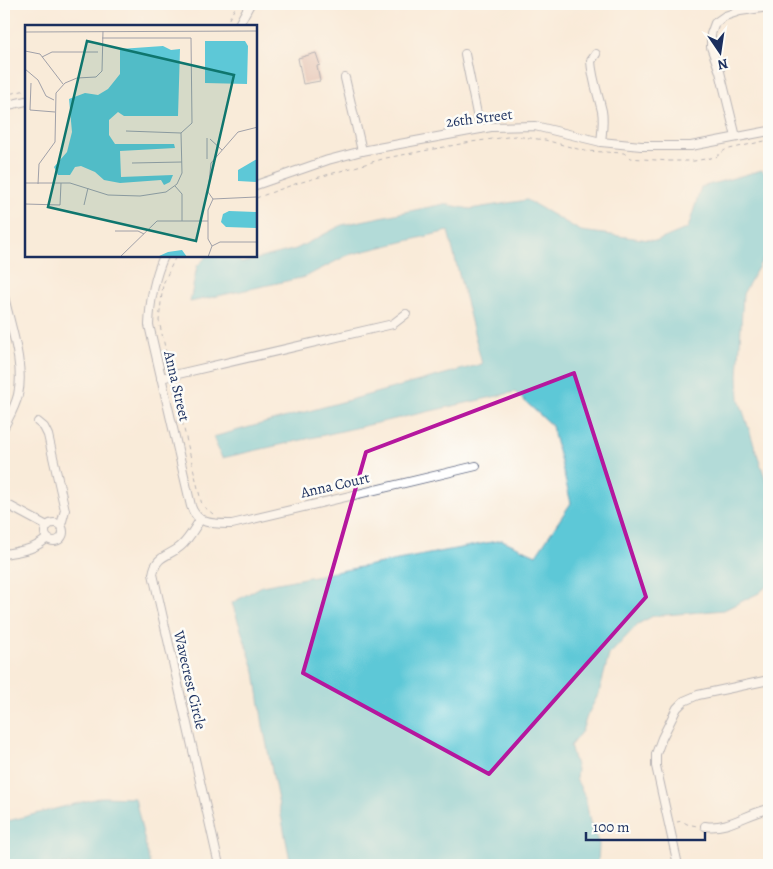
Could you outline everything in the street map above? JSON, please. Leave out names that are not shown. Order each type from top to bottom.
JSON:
[{"type":"street","points":[[239,25],[250,4]]},
{"type":"street","points":[[736,137],[720,72],[711,47],[711,34],[715,23],[725,16],[740,11],[769,7]]},
{"type":"street","points":[[465,54],[480,129]]},
{"type":"street","points":[[596,54],[590,60],[602,111],[603,122],[600,142]]},
{"type":"street","points":[[346,78],[362,151]]},
{"type":"street","points":[[4,106],[25,101]]},
{"type":"street","name":"26th Street","points":[[258,184],[328,160],[362,151],[491,127],[535,126],[600,142],[641,146],[691,146],[769,131]]},
{"type":"street","name":"Anna Street","points":[[163,258],[155,279],[150,310],[150,325],[191,506],[194,514],[200,520]]},
{"type":"street","points":[[4,296],[20,366],[18,393],[14,408],[4,427]]},
{"type":"street","points":[[161,378],[393,324],[406,314]]},
{"type":"street","points":[[38,422],[44,427],[48,435],[65,510],[61,525],[64,533],[61,538],[53,541],[47,538],[46,526]]},
{"type":"street","name":"Anna Court","points":[[200,520],[232,524],[476,466]]},
{"type":"street","points":[[4,503],[46,526]]},
{"type":"street","name":"Wavecrest Circle","points":[[200,520],[179,548],[159,559],[154,566],[153,574],[219,865]]},
{"type":"street","points":[[46,526],[55,522],[61,525]]},
{"type":"street","points":[[4,554],[34,548],[47,538]]},
{"type":"street","points":[[678,865],[655,762],[662,738],[677,708],[689,698],[769,680]]},
{"type":"street","points":[[705,826],[712,828],[721,826],[769,809]]},
{"type":"path","points":[[226,25],[237,4]]},
{"type":"path","points":[[4,94],[25,90]]},
{"type":"path","points":[[258,197],[295,184],[386,158],[515,136],[545,140],[585,151],[624,153],[630,158],[669,161],[694,161],[716,158],[725,150],[769,140]]},
{"type":"path","points":[[175,258],[163,284],[159,321],[202,505],[214,514],[209,522]]},
{"type":"path","points":[[669,824],[682,821],[687,824],[705,826]]},
{"type":"highlighted area","points":[[574,373],[646,597],[489,774],[303,673],[366,452]]},
{"type":"water","points":[[762,170],[769,178],[769,248],[743,294],[738,376],[739,399],[769,490],[769,584],[759,593],[724,610],[653,616],[638,624],[609,655],[599,693],[587,716],[582,731],[570,746],[577,769],[576,779],[585,796],[590,822],[599,844],[598,865],[291,865],[263,726],[255,672],[232,603],[262,586],[502,540],[536,555],[571,503],[552,426],[515,392],[222,458],[213,437],[482,364],[448,231],[348,255],[305,277],[190,302],[197,266],[205,258],[237,258],[241,263],[296,249],[342,225],[444,204],[470,209],[527,200],[581,231],[657,241],[688,228],[701,187]]},
{"type":"water","points":[[102,797],[135,798],[150,865],[4,865],[4,822]]},
{"type":"building","points":[[316,53],[320,65],[317,66],[320,81],[303,84],[298,58]]}]
